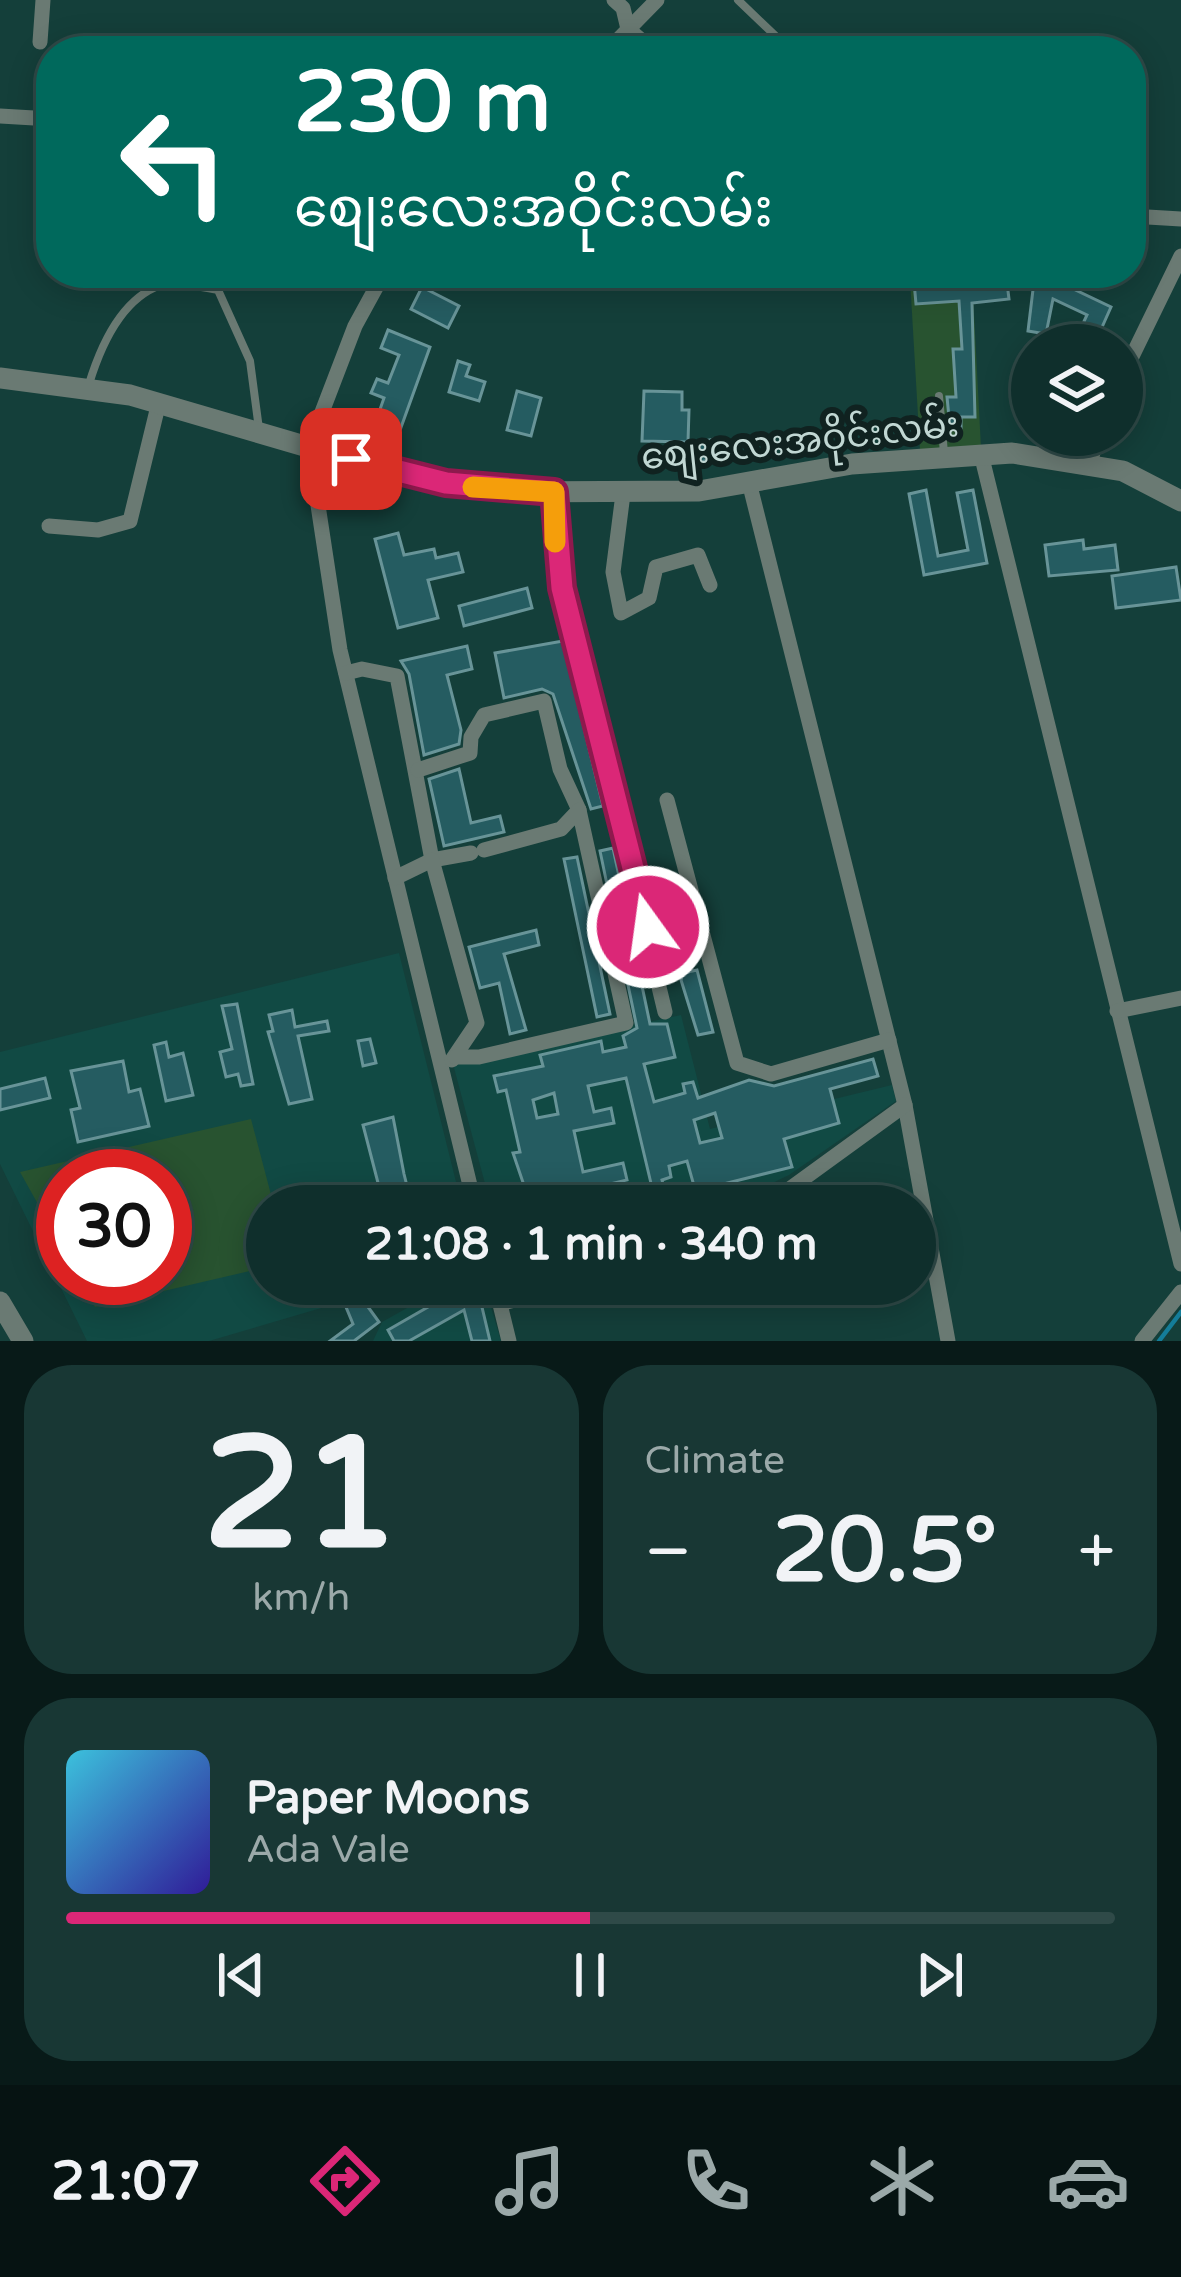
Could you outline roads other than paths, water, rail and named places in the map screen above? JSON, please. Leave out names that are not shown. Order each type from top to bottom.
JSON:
[{"type":"street","points":[[40,36],[43,0]]},
{"type":"street","points":[[614,0],[637,36]]},
{"type":"street","points":[[621,36],[657,0]]},
{"type":"street","points":[[0,116],[36,118]]},
{"type":"street","points":[[1146,217],[1181,219]]},
{"type":"street","points":[[1143,334],[1181,256]]},
{"type":"street","points":[[376,288],[355,326],[309,446],[346,673],[470,1185]]},
{"type":"street","name":"စျေးလေးအဝိုင်းလမ်း","points":[[0,378],[158,402],[446,483],[623,494],[750,486],[852,464],[981,454],[1090,462],[1123,471],[1181,501]]},
{"type":"street","points":[[49,526],[98,530],[130,521],[158,402]]},
{"type":"street","points":[[981,454],[1181,1264]]},
{"type":"street","points":[[1090,462],[1092,456]]},
{"type":"street","points":[[750,486],[905,1105],[948,1341]]},
{"type":"street","points":[[554,492],[562,588],[665,1012]]},
{"type":"street","points":[[623,494],[613,572],[621,613],[649,598],[656,568],[698,554],[710,585]]},
{"type":"street","points":[[346,673],[362,669],[398,676],[432,860],[477,1023],[455,1057],[441,1069]]},
{"type":"street","points":[[418,770],[470,753],[471,737],[484,715],[544,701],[560,769],[579,810],[626,1023],[479,1057],[455,1057]]},
{"type":"street","points":[[667,800],[737,1063],[771,1074],[889,1040]]},
{"type":"street","points":[[395,878],[432,860],[561,829],[579,810]]},
{"type":"street","points":[[1117,1011],[1181,998]]},
{"type":"street","points":[[795,1185],[905,1105]]},
{"type":"street","points":[[1142,1341],[1181,1292]]},
{"type":"street","points":[[0,1302],[23,1341]]},
{"type":"street","points":[[500,1305],[509,1341]]},
{"type":"lane","points":[[738,0],[776,36]]},
{"type":"lane","points":[[88,389],[101,347],[117,321],[155,288]]},
{"type":"lane","points":[[205,288],[218,290],[250,361],[259,430]]},
{"type":"lane","points":[[939,396],[944,455]]},
{"type":"waterway","points":[[1159,1341],[1181,1312]]}]
